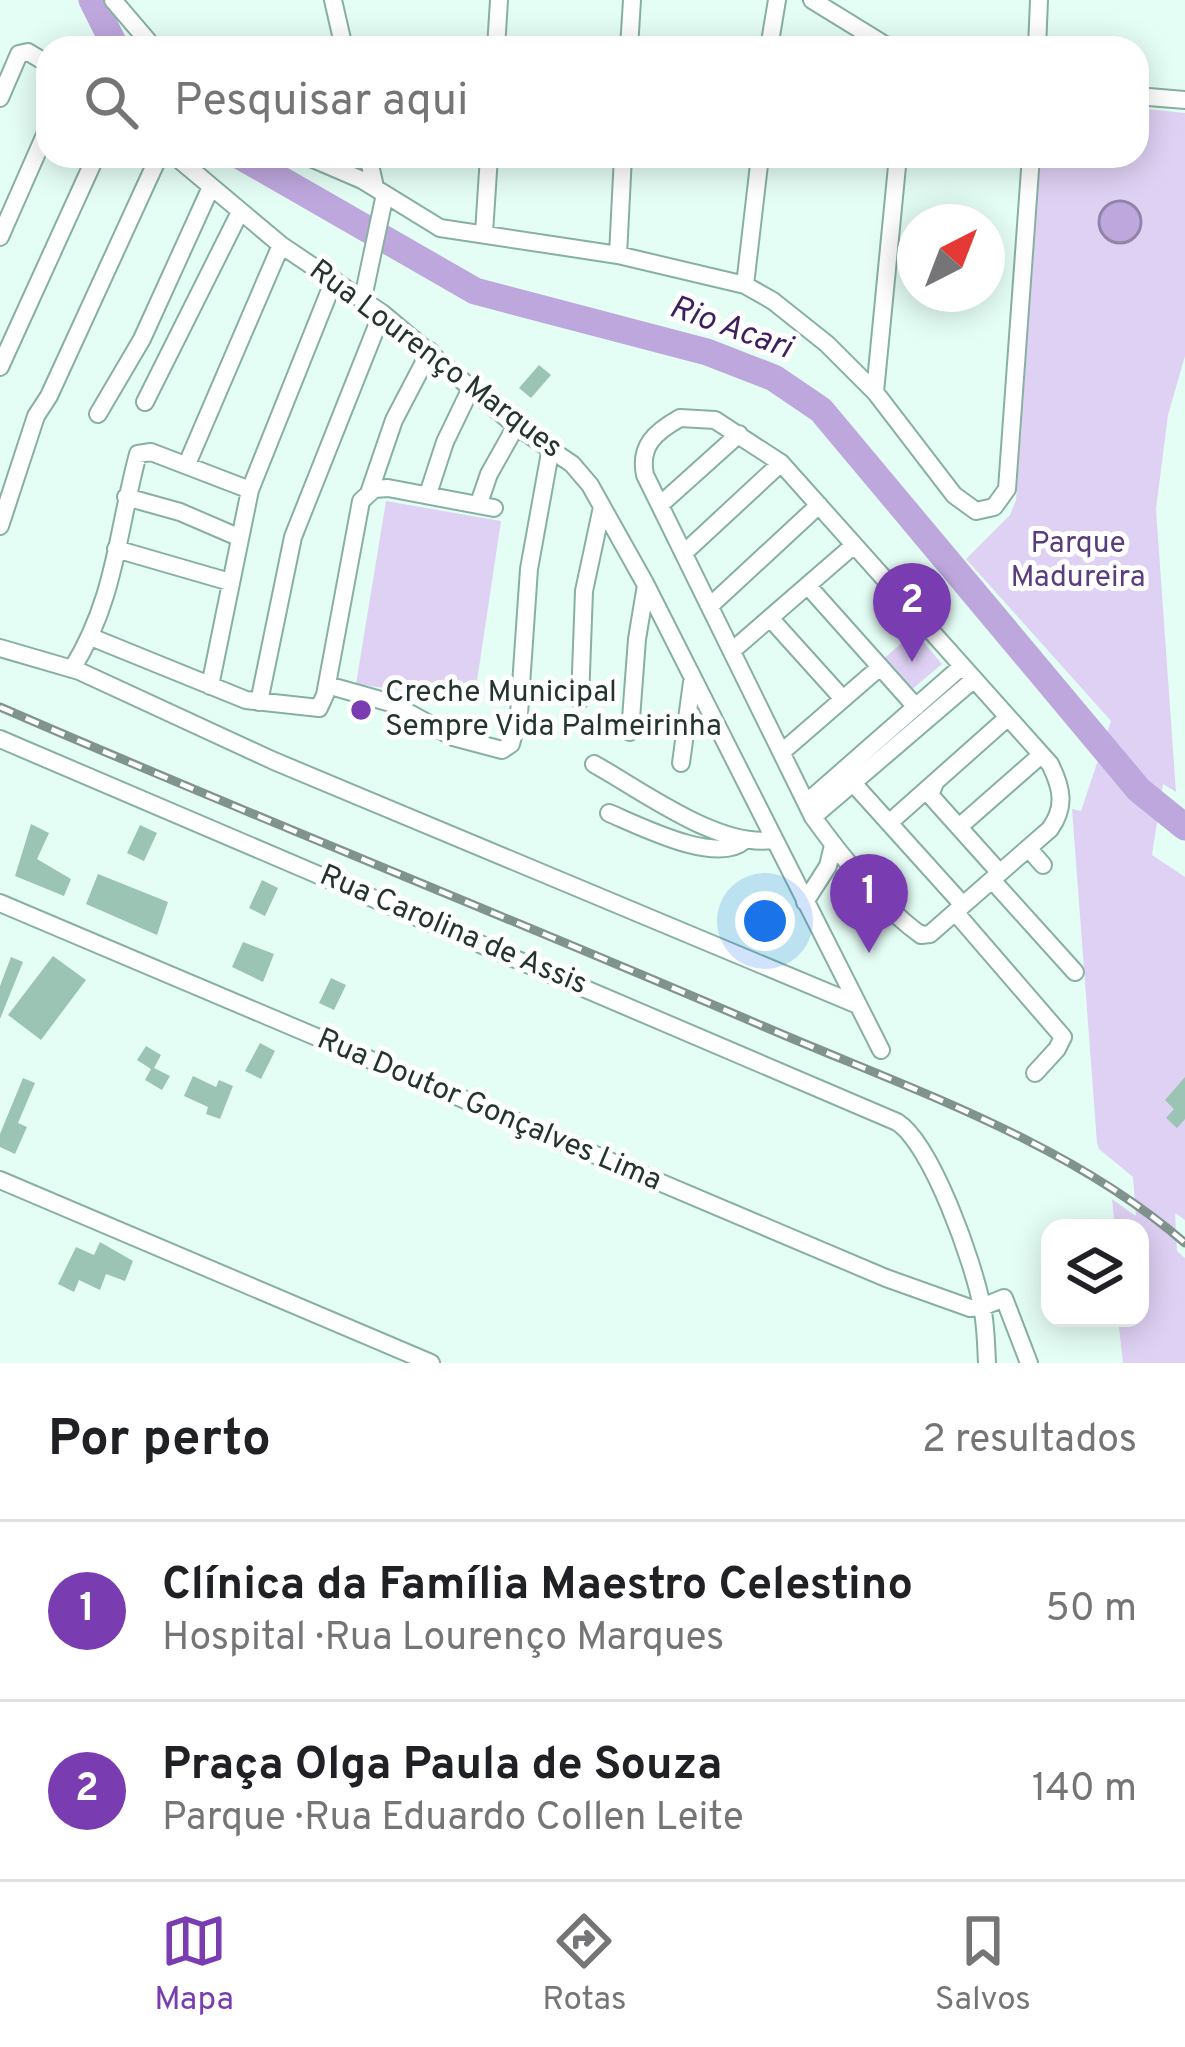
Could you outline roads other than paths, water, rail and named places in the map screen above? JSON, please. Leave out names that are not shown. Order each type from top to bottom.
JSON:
[{"type":"street","points":[[113,0],[144,36]]},
{"type":"street","points":[[333,0],[341,36]]},
{"type":"street","points":[[497,36],[499,0]]},
{"type":"street","points":[[630,36],[632,0]]},
{"type":"street","points":[[771,36],[777,0]]},
{"type":"street","points":[[812,0],[870,36]]},
{"type":"street","points":[[1038,36],[1040,0]]},
{"type":"street","points":[[0,98],[19,54],[36,56]]},
{"type":"street","points":[[1149,97],[1185,100]]},
{"type":"street","points":[[0,237],[36,155]]},
{"type":"street","points":[[0,368],[91,168]]},
{"type":"street","points":[[0,526],[36,416],[153,168]]},
{"type":"street","name":"Rua Lourenço Marques","points":[[189,168],[281,244],[363,298],[516,426],[572,464],[602,506],[646,585],[881,1050]]},
{"type":"street","points":[[328,168],[440,228],[618,254],[745,285],[801,322],[875,392],[962,504],[976,512],[1000,502],[1007,489],[1029,168]]},
{"type":"street","points":[[363,298],[380,197],[372,168]]},
{"type":"street","points":[[484,233],[488,168]]},
{"type":"street","points":[[618,254],[622,168]]},
{"type":"street","points":[[745,285],[759,168]]},
{"type":"street","points":[[875,392],[897,168]]},
{"type":"street","points":[[98,414],[142,338],[211,187]]},
{"type":"street","points":[[145,402],[240,212]]},
{"type":"street","points":[[187,464],[281,244]]},
{"type":"street","points":[[210,686],[250,490],[334,280]]},
{"type":"street","points":[[259,702],[293,537],[382,313]]},
{"type":"street","points":[[91,638],[259,702],[319,708],[356,518],[394,421],[430,351]]},
{"type":"street","points":[[428,494],[445,442],[471,388]]},
{"type":"street","points":[[680,418],[715,420],[739,434],[781,463],[1058,779],[1061,809],[1050,829],[930,934],[922,935],[833,845],[809,810],[642,460],[655,434],[680,418]]},
{"type":"street","points":[[368,493],[379,488],[486,506],[497,456],[516,426]]},
{"type":"street","points":[[660,505],[739,434]]},
{"type":"street","points":[[327,685],[391,703],[453,737],[502,750],[511,745],[519,714],[536,520],[551,447]]},
{"type":"street","points":[[72,669],[91,638],[113,579],[137,454],[152,452],[250,490]]},
{"type":"street","points":[[684,553],[781,463]]},
{"type":"street","points":[[127,497],[180,512],[238,537]]},
{"type":"street","points":[[710,606],[819,505]]},
{"type":"street","points":[[580,700],[584,591],[602,506]]},
{"type":"street","points":[[733,650],[854,545]]},
{"type":"street","points":[[116,549],[230,582]]},
{"type":"street","points":[[630,732],[646,585]]},
{"type":"street","points":[[808,586],[916,707]]},
{"type":"street","points":[[770,618],[843,699]]},
{"type":"street","points":[[0,648],[72,669],[274,761],[858,1005]]},
{"type":"street","points":[[782,752],[880,667]]},
{"type":"street","points":[[809,810],[916,707],[966,674]]},
{"type":"street","points":[[809,810],[853,783],[966,674]]},
{"type":"street","points":[[681,763],[692,682]]},
{"type":"street","points":[[889,823],[1006,719]]},
{"type":"street","name":"Rua Carolina de Assis","points":[[0,739],[905,1127],[958,1226],[982,1307]]},
{"type":"street","points":[[959,827],[1041,755]]},
{"type":"street","points":[[594,764],[720,834],[745,841],[772,840]]},
{"type":"street","points":[[853,783],[1063,1037],[1035,1073]]},
{"type":"street","points":[[934,785],[930,795],[1075,972]]},
{"type":"street","points":[[609,813],[714,849],[735,848],[745,841]]},
{"type":"street","points":[[805,902],[824,874],[833,845]]},
{"type":"street","points":[[1028,848],[1042,865]]},
{"type":"street","name":"Rua Doutor Gonçalves Lima","points":[[0,903],[886,1278],[952,1303],[982,1307]]},
{"type":"street","points":[[0,1180],[431,1363]]},
{"type":"street","points":[[988,1363],[982,1307],[1004,1298],[1029,1363]]},
{"type":"waterway","name":"Rio Acari","points":[[92,0],[110,36]]},
{"type":"waterway","name":"Rio Acari","points":[[261,168],[475,291],[707,352],[774,378],[821,410],[1139,790],[1185,827]]},
{"type":"railway","points":[[0,707],[929,1095],[1090,1175],[1185,1243]]},
{"type":"place","name":"Praça Olga Paula de Souza","points":[[912,662]]},
{"type":"place","name":"Creche Municipal Sempre Vida Palmeirinha","points":[[361,710]]},
{"type":"place","name":"Clínica da Família Maestro Celestino","points":[[869,953]]},
{"type":"park label","name":"Parque Madureira","points":[[1078,561]]}]
